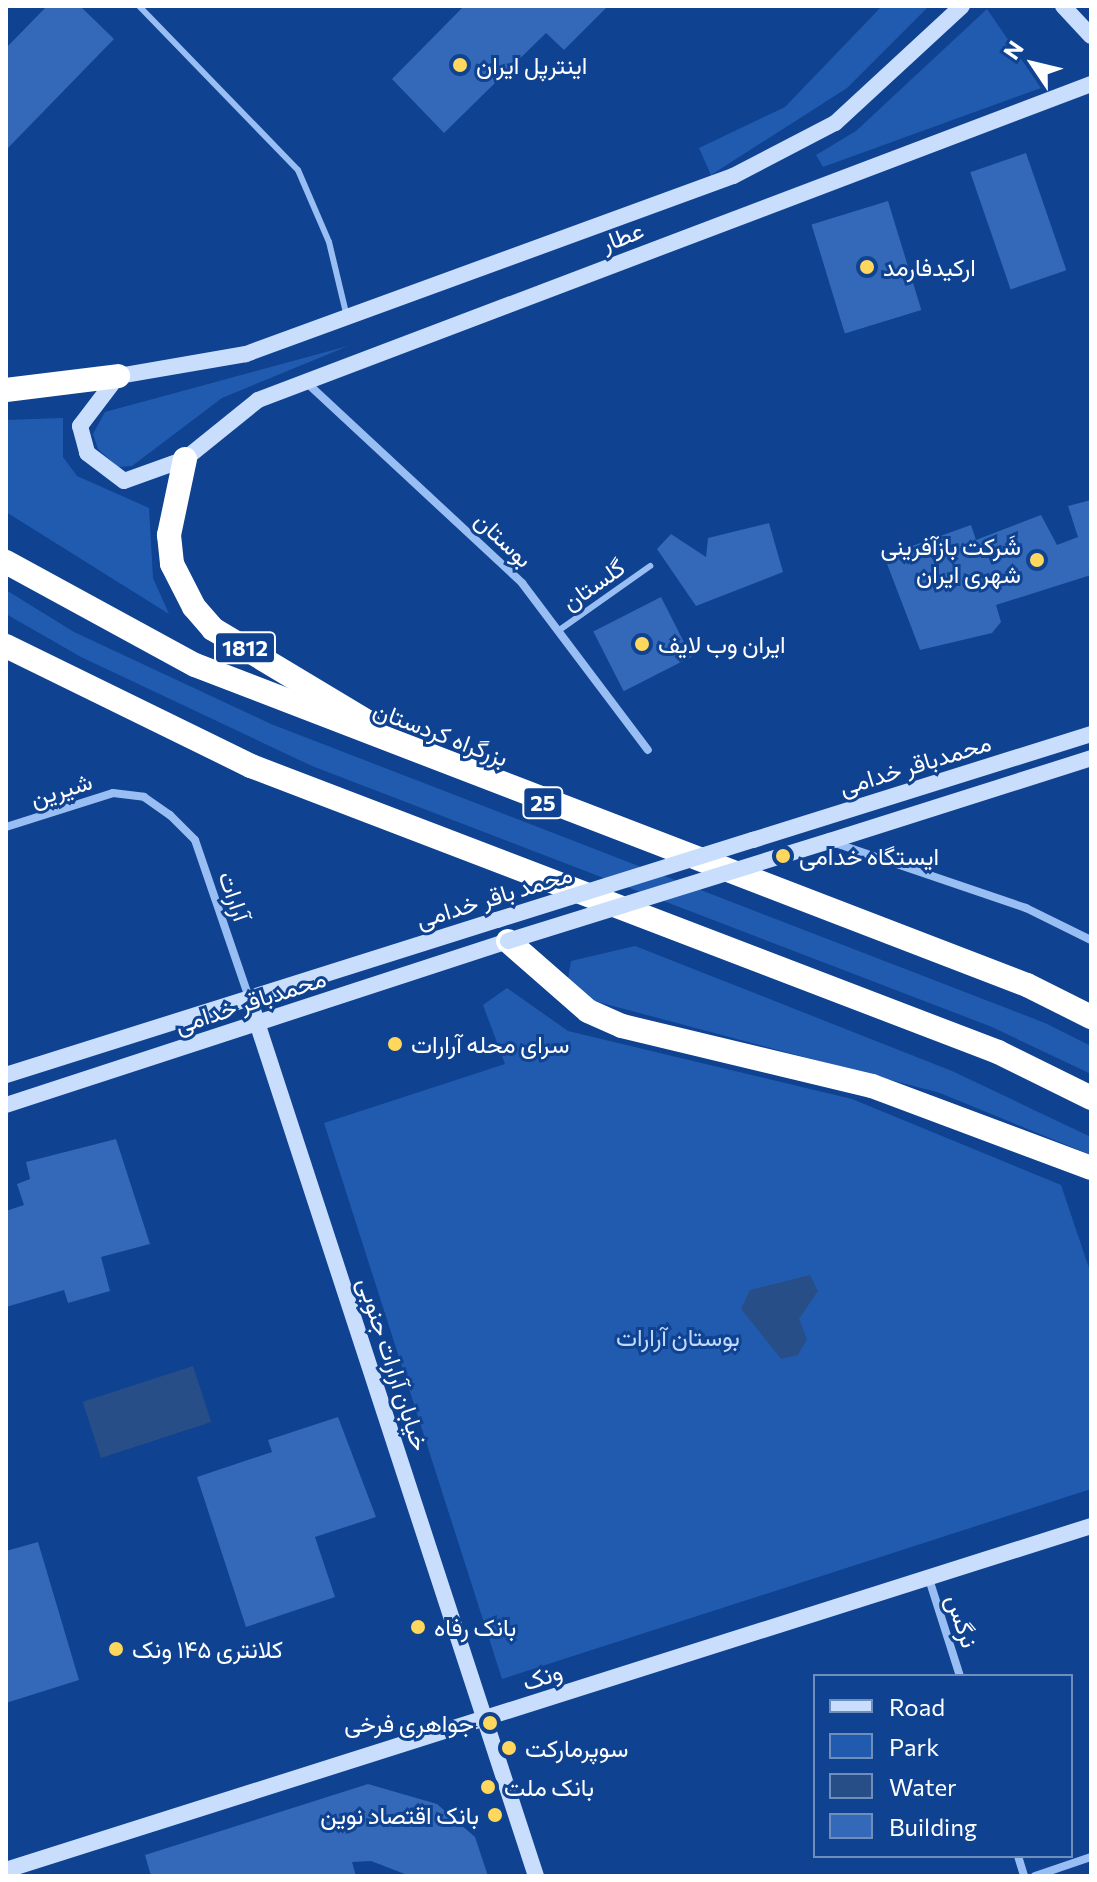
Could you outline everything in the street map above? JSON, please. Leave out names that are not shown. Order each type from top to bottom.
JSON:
[{"type":"highway","points":[[6,390],[118,376]]},
{"type":"highway","name":"1812","points":[[185,459],[169,535],[172,564],[194,607],[213,629],[436,762]]},
{"type":"highway","name":"بزرگراه کردستان","points":[[6,562],[195,665],[436,762],[1027,985],[1091,1017]]},
{"type":"highway","points":[[6,646],[251,766],[998,1052],[1091,1098]]},
{"type":"highway","points":[[503,930],[588,1011],[622,1026],[872,1086],[1091,1168]]},
{"type":"main road","name":"عطار","points":[[118,376],[246,354],[733,176],[835,123],[962,6]]},
{"type":"main road","points":[[1063,6],[1091,36]]},
{"type":"main road","name":"عطار","points":[[185,459],[235,413],[306,382],[1091,84]]},
{"type":"main road","points":[[118,376],[80,426],[87,453],[124,481],[185,459]]},
{"type":"main road","name":"محمدباقر خدامی","points":[[753,840],[1091,734]]},
{"type":"main road","name":"محمدباقر خدامی","points":[[830,841],[1091,758]]},
{"type":"main road","name":"محمد باقر خدامی","points":[[503,930],[545,905],[753,840]]},
{"type":"main road","name":"محمد باقر خدامی","points":[[249,998],[503,930],[552,927],[830,841]]},
{"type":"main road","points":[[545,905],[552,927]]},
{"type":"main road","name":"محمدباقر خدامی","points":[[6,1105],[258,1024],[503,930]]},
{"type":"main road","name":"محمدباقر خدامی","points":[[6,1075],[249,998]]},
{"type":"main road","name":"خیابان آرارات جنوبی","points":[[249,998],[536,1876]]},
{"type":"main road","name":"ونک","points":[[6,1870],[1091,1526]]},
{"type":"street","name":"بوستان","points":[[306,382],[522,583],[648,750]]},
{"type":"street","name":"شیرین","points":[[6,827],[113,793],[144,797],[170,815]]},
{"type":"street","name":"آرارات","points":[[170,815],[195,840],[249,998]]},
{"type":"street","points":[[830,841],[1026,908],[1091,940]]},
{"type":"street","name":"نرگس","points":[[929,1579],[959,1674]]},
{"type":"street","points":[[1035,1876],[1091,1857]]},
{"type":"lane","points":[[139,6],[298,170],[329,242],[347,317]]},
{"type":"lane","name":"گلستان","points":[[558,631],[650,566]]},
{"type":"green space","points":[[882,6],[929,6],[847,88],[711,175],[699,148],[785,107]]},
{"type":"green space","points":[[987,9],[1041,88],[823,167],[816,155],[856,131]]},
{"type":"green space","points":[[348,346],[222,398],[132,466],[118,467],[98,449],[93,434],[105,412]]},
{"type":"green space","points":[[63,418],[63,457],[77,476],[149,508],[153,578],[169,614],[6,512],[6,420]]},
{"type":"green space","points":[[6,590],[74,632],[271,724],[1045,1023],[1091,1046],[1091,1074],[992,1027],[312,766],[81,657],[6,614]]},
{"type":"green space","points":[[635,946],[952,1071],[1091,1137],[1091,1155],[940,1093],[583,998],[567,984],[571,961]]},
{"type":"green space","name":"بوستان آرارات","points":[[507,988],[568,1031],[852,1099],[1061,1185],[1091,1274],[1091,1489],[502,1679],[324,1123],[505,1064],[483,1005]]},
{"type":"water","points":[[810,1275],[818,1291],[799,1319],[807,1339],[798,1355],[781,1359],[741,1309],[750,1290]]},
{"type":"water","points":[[193,1366],[211,1422],[101,1458],[83,1402]]},
{"type":"building","points":[[47,6],[80,6],[114,39],[6,150],[6,48]]},
{"type":"building","name":"اینترپل ایران","points":[[464,6],[608,6],[564,50],[546,33],[444,133],[392,79]]},
{"type":"building","points":[[1026,153],[1066,270],[1011,289],[970,172]]},
{"type":"building","name":"ارکیدفارمد","points":[[888,201],[921,310],[845,333],[811,224]]},
{"type":"building","points":[[1091,500],[1091,575],[996,605],[1001,622],[992,633],[920,650],[884,556],[971,525],[976,540],[1041,515],[1057,545],[1078,537],[1068,506]]},
{"type":"building","points":[[769,523],[783,572],[696,606],[657,549],[671,534],[706,557],[708,538]]},
{"type":"building","name":"ایران وب لایف","points":[[661,597],[691,657],[624,691],[593,632]]},
{"type":"building","points":[[116,1139],[150,1244],[101,1257],[110,1291],[68,1303],[64,1290],[6,1307],[6,1211],[24,1205],[17,1184],[30,1179],[26,1162]]},
{"type":"building","points":[[338,1417],[376,1517],[315,1537],[335,1597],[246,1627],[197,1477],[272,1452],[268,1440]]},
{"type":"building","points":[[38,1542],[79,1680],[6,1703],[6,1551]]},
{"type":"building","points":[[368,1784],[437,1804],[475,1837],[488,1876],[410,1876],[371,1861],[352,1862],[356,1876],[151,1876],[145,1855]]},
{"type":"place","name":"اینترپل ایران","points":[[460,65]]},
{"type":"place","name":"ارکیدفارمد","points":[[867,267]]},
{"type":"place","name":"شَرکت بازآفرینی شهری ایران","points":[[1037,560]]},
{"type":"place","name":"ایران وب لایف","points":[[642,644]]},
{"type":"place","name":"ایستگاه خدامی","points":[[783,856]]},
{"type":"place","name":"سرای محله آرارات","points":[[395,1044]]},
{"type":"place","name":"بانک رفاه","points":[[418,1627]]},
{"type":"place","name":"کلانتری ۱۴۵ ونک","points":[[116,1649]]},
{"type":"place","name":"جواهری فرخی","points":[[490,1723]]},
{"type":"place","name":"سوپرمارکت","points":[[509,1748]]},
{"type":"place","name":"بانک ملت","points":[[488,1787]]},
{"type":"place","name":"بانک اقتصاد نوین","points":[[495,1815]]}]
